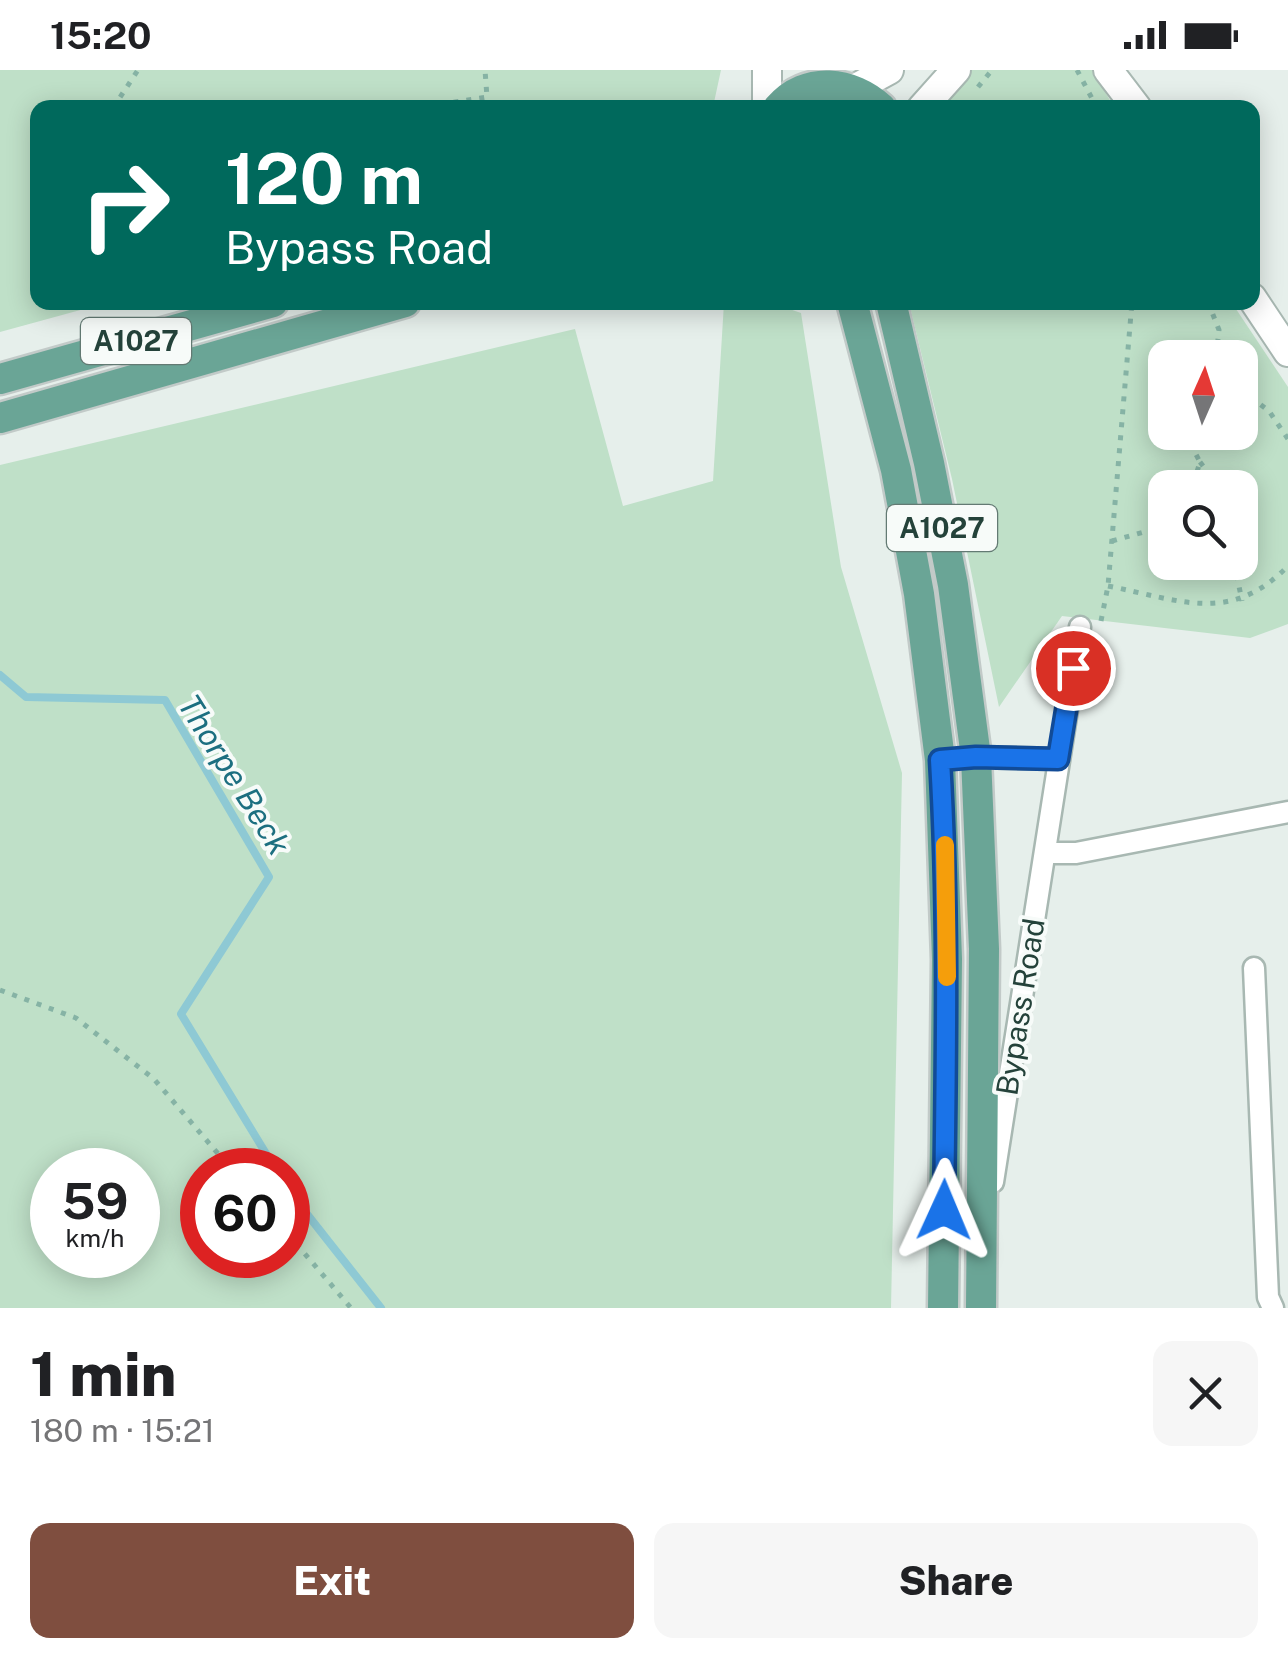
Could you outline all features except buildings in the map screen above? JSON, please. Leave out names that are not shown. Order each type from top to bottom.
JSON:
[{"type":"main road","points":[[784,100],[813,86],[842,81],[869,100]]},
{"type":"main road","name":"A1027","points":[[0,379],[245,310]]},
{"type":"main road","name":"A1027","points":[[0,418],[377,310]]},
{"type":"main road","name":"Bypass Road","points":[[854,310],[900,487],[919,594],[940,760],[947,959],[942,1308]]},
{"type":"main road","name":"Bypass Road","points":[[892,310],[929,463],[953,585],[976,757],[984,949],[981,1308]]},
{"type":"street","points":[[768,70],[768,100]]},
{"type":"street","points":[[842,81],[890,70]]},
{"type":"street","points":[[929,100],[956,70]]},
{"type":"street","points":[[1108,70],[1131,100]]},
{"type":"street","points":[[1129,70],[1144,100]]},
{"type":"street","points":[[1260,310],[1288,352]]},
{"type":"street","name":"Bypass Road","points":[[982,1254],[1080,628]]},
{"type":"street","points":[[940,760],[1058,759]]},
{"type":"street","points":[[1046,853],[1076,853],[1288,812]]},
{"type":"street","points":[[1254,968],[1268,1297],[1275,1308],[1288,1303]]},
{"type":"path","points":[[118,100],[138,70]]},
{"type":"path","points":[[468,100],[487,97],[485,70]]},
{"type":"path","points":[[971,95],[992,70]]},
{"type":"path","points":[[1080,628],[1100,630],[1108,586],[1131,310]]},
{"type":"path","points":[[1211,310],[1219,330],[1218,340]]},
{"type":"path","points":[[1258,402],[1269,410],[1287,436]]},
{"type":"path","points":[[1194,450],[1206,470]]},
{"type":"path","points":[[1198,470],[1200,462]]},
{"type":"path","points":[[1112,540],[1148,531]]},
{"type":"path","points":[[1108,586],[1203,604],[1242,600],[1270,584],[1288,566]]},
{"type":"path","points":[[1238,580],[1242,600]]},
{"type":"path","points":[[0,990],[76,1018],[154,1079],[213,1148]]},
{"type":"path","points":[[310,1260],[351,1308]]},
{"type":"green space","points":[[0,70],[721,70],[715,100],[30,100],[30,310],[80,310],[0,332]]},
{"type":"green space","points":[[971,70],[1092,70],[1110,100],[942,100]]},
{"type":"green space","points":[[724,310],[801,313],[841,567],[902,773],[891,1308],[0,1308],[0,465],[575,329],[623,506],[713,481]]},
{"type":"green space","points":[[911,310],[1237,310],[1257,340],[1148,340],[1148,450],[1258,450],[1258,342],[1288,387],[1288,624],[1250,638],[1062,616],[999,707],[952,479]]},
{"type":"waterway","name":"Thorpe Beck","points":[[0,675],[26,697],[165,700],[269,877],[181,1014],[263,1148]]},
{"type":"waterway","name":"Thorpe Beck","points":[[310,1218],[381,1308]]},
{"type":"slow traffic","points":[[945,845],[947,977]]},
{"type":"route","points":[[944,1210],[947,959],[940,760],[1058,759],[1073,668]]}]
